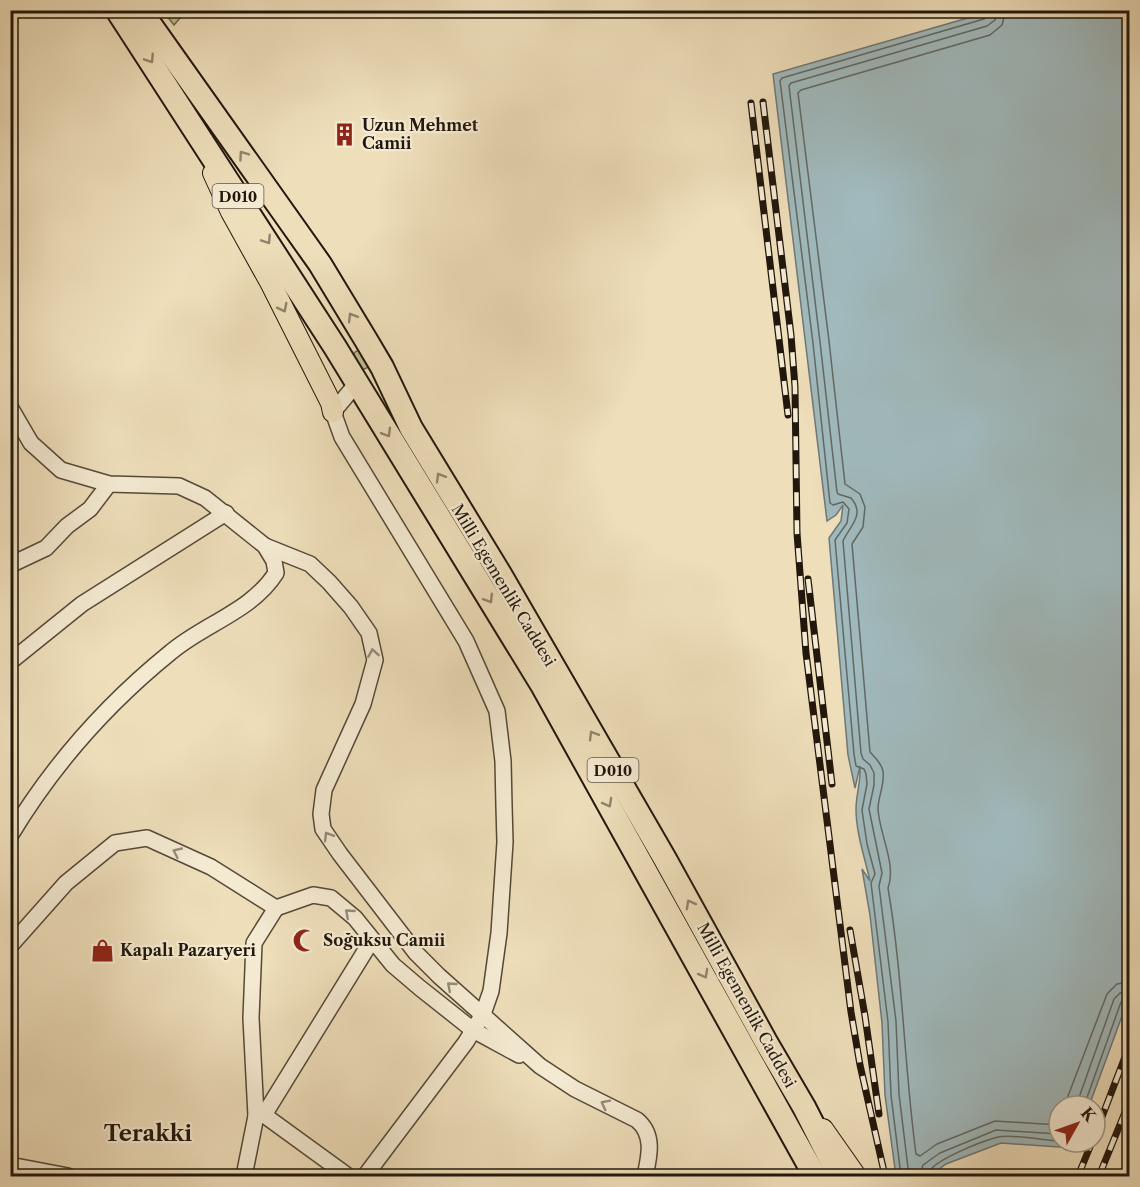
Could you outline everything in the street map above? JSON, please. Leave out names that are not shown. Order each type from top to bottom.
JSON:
[{"type":"highway","name":"Milli Egemenlik Caddesi","points":[[117,10],[341,356],[542,685],[815,1176]]},
{"type":"highway","name":"Milli Egemenlik Caddesi","points":[[140,10],[320,264],[366,340],[382,367],[411,428],[500,574],[665,859],[804,1107],[839,1176]]},
{"type":"highway","points":[[341,356],[366,340]]},
{"type":"highway","points":[[357,382],[382,367]]},
{"type":"main road","points":[[180,106],[231,212],[271,284],[332,407]]},
{"type":"main road","points":[[332,407],[327,374],[341,356]]},
{"type":"main road","points":[[804,1107],[828,1135],[856,1176]]},
{"type":"street","points":[[357,382],[332,407],[342,437],[466,640],[497,711],[503,761],[505,842],[499,933],[491,991],[483,1014],[466,1042],[365,1176]]},
{"type":"street","points":[[10,407],[31,443],[62,470],[109,484],[179,486],[205,498],[265,546],[310,564],[351,607],[369,633],[375,660],[363,704],[324,790],[321,814],[323,828],[340,854],[416,953],[540,1066]]},
{"type":"street","points":[[10,565],[46,548],[90,508],[109,484]]},
{"type":"street","points":[[10,663],[82,604],[226,513]]},
{"type":"street","points":[[10,836],[59,764],[124,693],[173,650],[224,618],[269,584],[276,573],[274,561],[265,546]]},
{"type":"street","points":[[10,946],[66,883],[115,843],[147,838],[211,867],[276,909]]},
{"type":"street","points":[[348,1176],[260,1115],[251,1018],[254,943],[276,909],[313,895],[331,898],[355,918],[393,965],[473,1030],[540,1066],[575,1089],[637,1120],[644,1126],[650,1138],[645,1176]]},
{"type":"street","points":[[244,1176],[260,1115],[372,940]]},
{"type":"street","points":[[10,1165],[68,1176]]},
{"type":"green space","points":[[163,11],[186,11],[174,25]]},
{"type":"green space","points":[[361,349],[371,366],[362,370],[352,358],[355,352]]},
{"type":"water","points":[[992,11],[1129,11],[1129,997],[1093,1094],[1047,1094],[1047,1146],[1001,1143],[946,1164],[930,1176],[896,1176],[885,1095],[882,1023],[870,915],[862,869],[870,881],[856,818],[860,766],[855,788],[848,755],[829,538],[841,521],[843,505],[836,515],[827,521],[773,74]]},
{"type":"railway","points":[[763,102],[791,335],[795,387],[797,533],[806,653],[851,1012],[860,1065],[885,1176]]},
{"type":"railway","points":[[751,103],[788,415]]},
{"type":"railway","points":[[808,579],[832,784]]},
{"type":"railway","points":[[850,930],[879,1114]]},
{"type":"railway","points":[[1107,1104],[1130,1044]]},
{"type":"railway","points":[[1099,1176],[1130,1100]]},
{"type":"railway","points":[[1078,1176],[1087,1154]]},
{"type":"railway","points":[[1121,1176],[1130,1164]]},
{"type":"place","name":"Uzun Mehmet Camii","points":[[344,134]]},
{"type":"place","name":"Soğuksu Camii","points":[[305,940]]},
{"type":"place","name":"Kapalı Pazaryeri","points":[[102,950]]},
{"type":"district","name":"Terakki","points":[[148,1133]]}]
